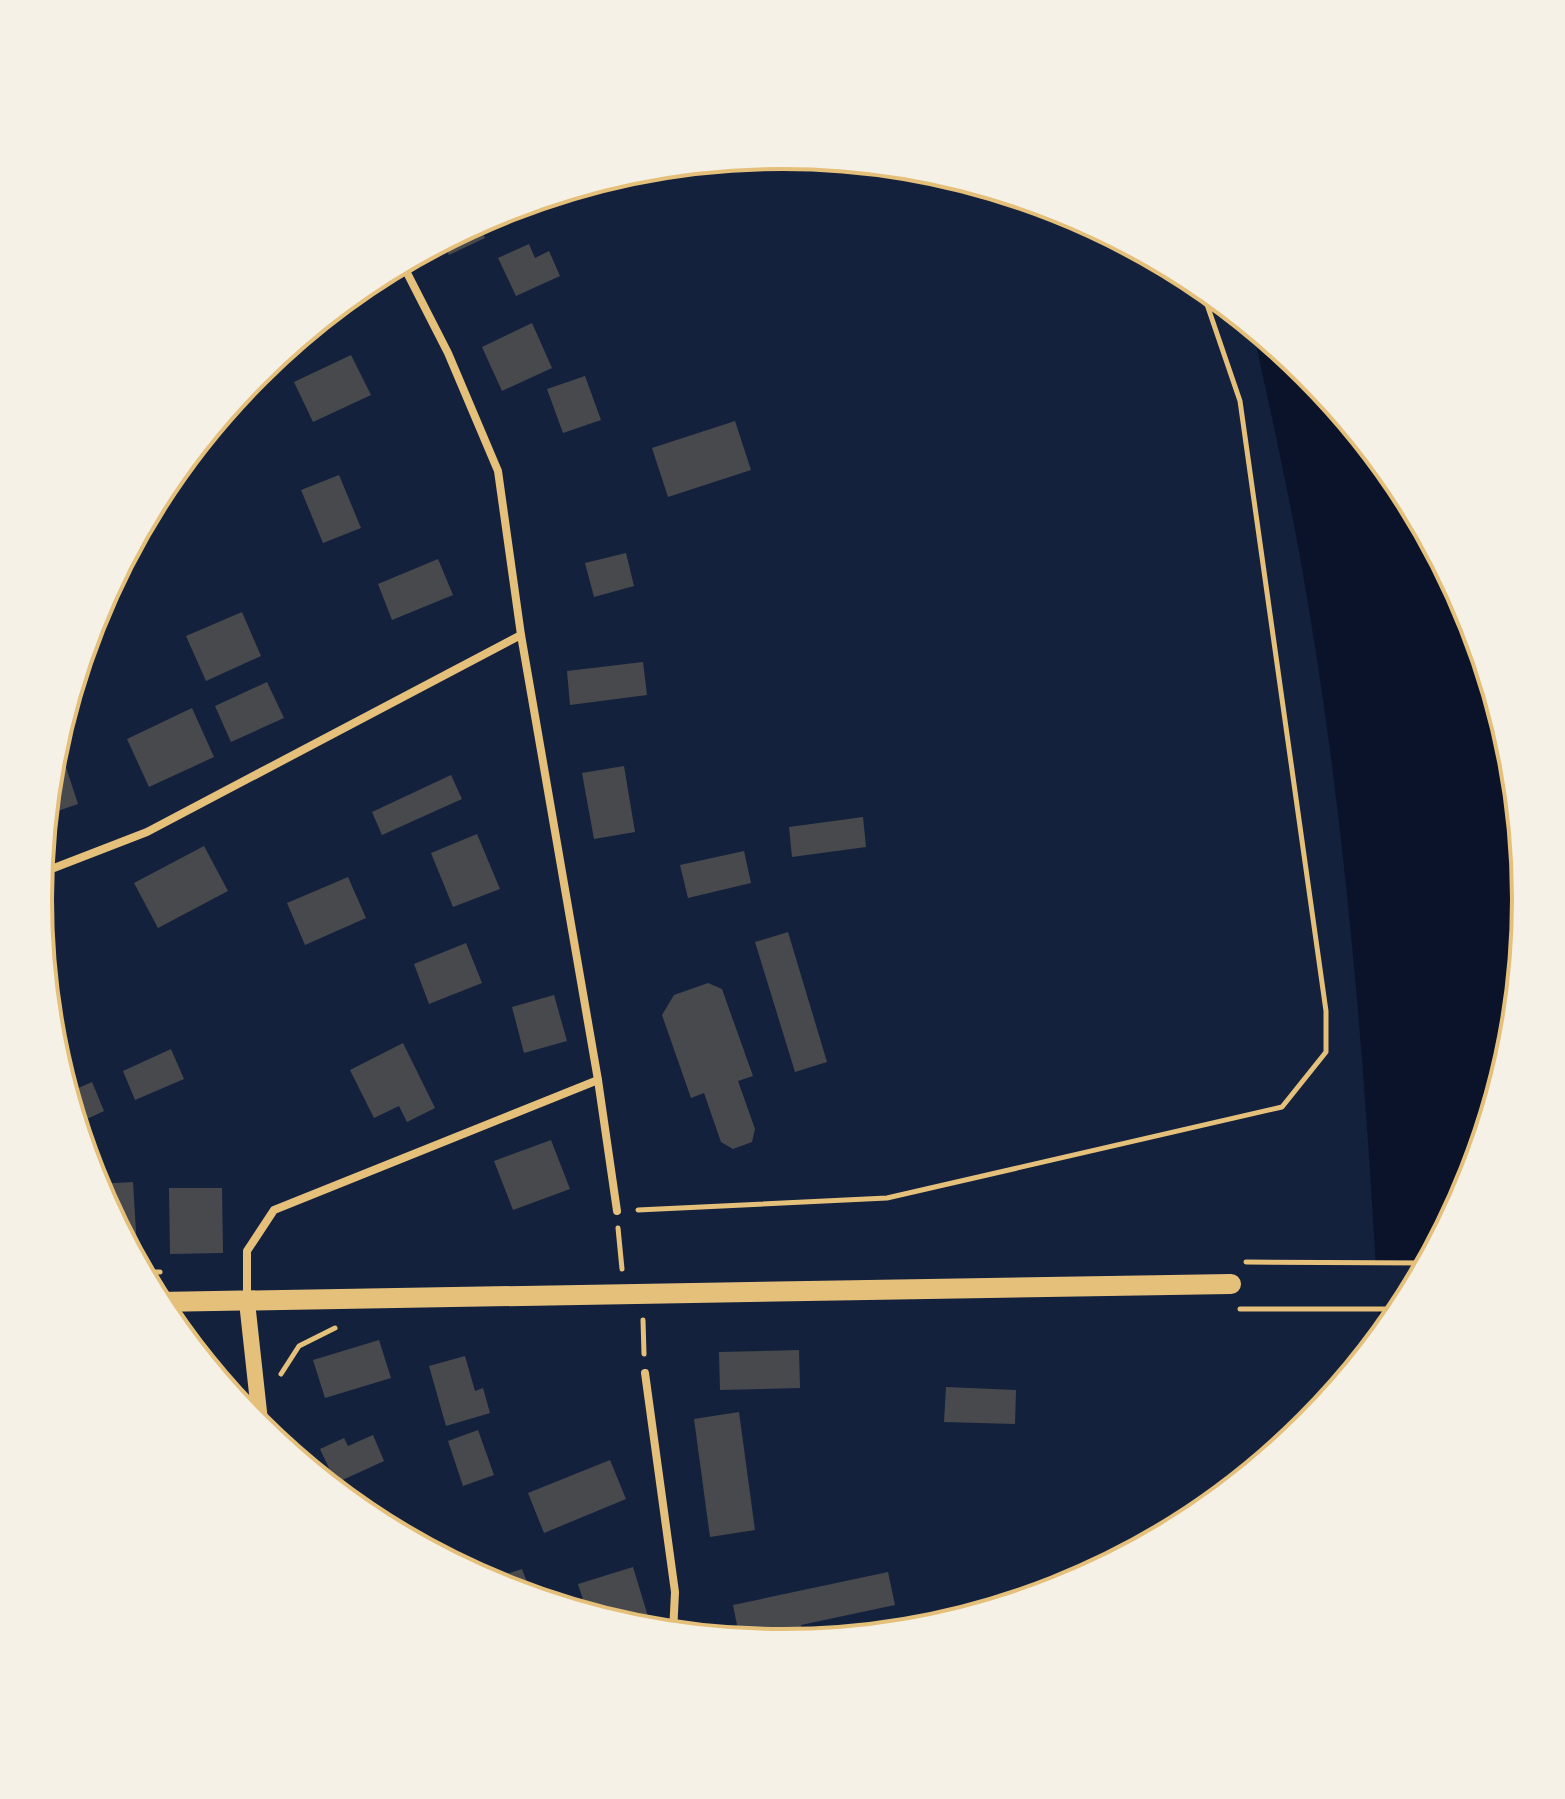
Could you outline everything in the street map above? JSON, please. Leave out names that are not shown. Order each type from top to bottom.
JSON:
[{"type":"main road","points":[[173,1302],[1231,1284]]},
{"type":"main road","points":[[247,1302],[259,1408]]},
{"type":"street","points":[[407,273],[448,353],[498,471],[521,635],[598,1080],[617,1211]]},
{"type":"street","points":[[53,868],[147,832],[521,635]]},
{"type":"street","points":[[247,1302],[247,1251],[274,1210],[598,1080]]},
{"type":"street","points":[[645,1373],[675,1592],[674,1622]]},
{"type":"path","points":[[622,1270],[617,1211],[887,1198],[1023,1169],[1282,1107],[1326,1052],[1326,1011],[1240,401],[1208,306]]},
{"type":"path","points":[[1230,1262],[1416,1263]]},
{"type":"path","points":[[1231,1309],[1387,1309]]},
{"type":"path","points":[[643,1315],[645,1373]]},
{"type":"path","points":[[279,1378],[299,1346],[340,1326]]},
{"type":"water","points":[[1256,343],[1299,383],[1362,455],[1390,494],[1438,576],[1474,665],[1488,710],[1507,804],[1513,900],[1511,947],[1507,995],[1488,1089],[1474,1134],[1438,1223],[1379,1321],[1361,1048],[1343,853],[1317,660],[1284,474]]},
{"type":"pier","points":[[1371,1262],[1416,1263],[1387,1309],[1374,1309]]},
{"type":"building","points":[[483,234],[485,238],[449,255],[447,251]]},
{"type":"building","points":[[529,244],[535,258],[549,251],[560,276],[516,296],[498,258]]},
{"type":"building","points":[[532,323],[552,368],[502,391],[482,347]]},
{"type":"building","points":[[351,355],[371,395],[313,422],[294,382]]},
{"type":"building","points":[[585,376],[601,420],[563,433],[547,389]]},
{"type":"building","points":[[735,421],[751,470],[668,497],[652,448]]},
{"type":"building","points":[[339,475],[361,528],[323,543],[301,490]]},
{"type":"building","points":[[626,553],[634,586],[594,597],[585,563]]},
{"type":"building","points":[[438,559],[453,595],[392,620],[378,584]]},
{"type":"building","points":[[242,612],[261,656],[206,681],[186,636]]},
{"type":"building","points":[[643,662],[647,695],[570,705],[567,671]]},
{"type":"building","points":[[267,682],[284,718],[231,742],[215,706]]},
{"type":"building","points":[[192,708],[214,757],[149,787],[127,739]]},
{"type":"building","points":[[65,764],[78,804],[57,811]]},
{"type":"building","points":[[624,766],[635,832],[594,839],[582,773]]},
{"type":"building","points":[[451,775],[462,799],[382,835],[372,812]]},
{"type":"building","points":[[863,817],[866,847],[792,857],[789,827]]},
{"type":"building","points":[[477,834],[500,889],[453,907],[431,853]]},
{"type":"building","points":[[204,846],[228,891],[158,928],[134,883]]},
{"type":"building","points":[[744,851],[751,883],[688,898],[680,865]]},
{"type":"building","points":[[348,877],[366,918],[305,945],[287,903]]},
{"type":"building","points":[[788,932],[827,1062],[795,1072],[755,942]]},
{"type":"building","points":[[466,943],[482,983],[429,1004],[414,964]]},
{"type":"building","points":[[708,983],[722,989],[753,1076],[738,1081],[755,1129],[752,1142],[733,1149],[721,1142],[704,1093],[691,1098],[662,1015],[674,995]]},
{"type":"building","points":[[554,995],[567,1041],[524,1053],[512,1007]]},
{"type":"building","points":[[403,1043],[435,1108],[407,1122],[399,1106],[374,1118],[350,1070]]},
{"type":"building","points":[[171,1049],[184,1079],[135,1100],[123,1071]]},
{"type":"building","points":[[92,1082],[104,1111],[86,1119],[77,1089]]},
{"type":"building","points":[[551,1140],[570,1189],[513,1210],[494,1161]]},
{"type":"building","points":[[133,1182],[136,1240],[127,1223],[110,1183]]},
{"type":"building","points":[[169,1188],[222,1188],[223,1253],[170,1254]]},
{"type":"building","points":[[379,1340],[391,1378],[325,1398],[313,1360]]},
{"type":"building","points":[[799,1350],[800,1388],[720,1390],[719,1352]]},
{"type":"building","points":[[465,1356],[475,1391],[483,1388],[490,1413],[446,1426],[429,1366]]},
{"type":"building","points":[[946,1387],[1016,1390],[1015,1424],[944,1422]]},
{"type":"building","points":[[739,1412],[755,1530],[710,1537],[694,1419]]},
{"type":"building","points":[[478,1430],[494,1475],[463,1486],[448,1441]]},
{"type":"building","points":[[373,1435],[384,1461],[341,1481],[332,1474],[320,1449],[344,1438],[348,1446]]},
{"type":"building","points":[[610,1460],[626,1499],[544,1533],[528,1493]]},
{"type":"building","points":[[633,1567],[648,1617],[584,1602],[578,1584]]},
{"type":"building","points":[[522,1569],[527,1583],[505,1575]]},
{"type":"building","points":[[888,1572],[895,1605],[801,1625],[802,1629],[782,1630],[738,1628],[733,1605]]}]
